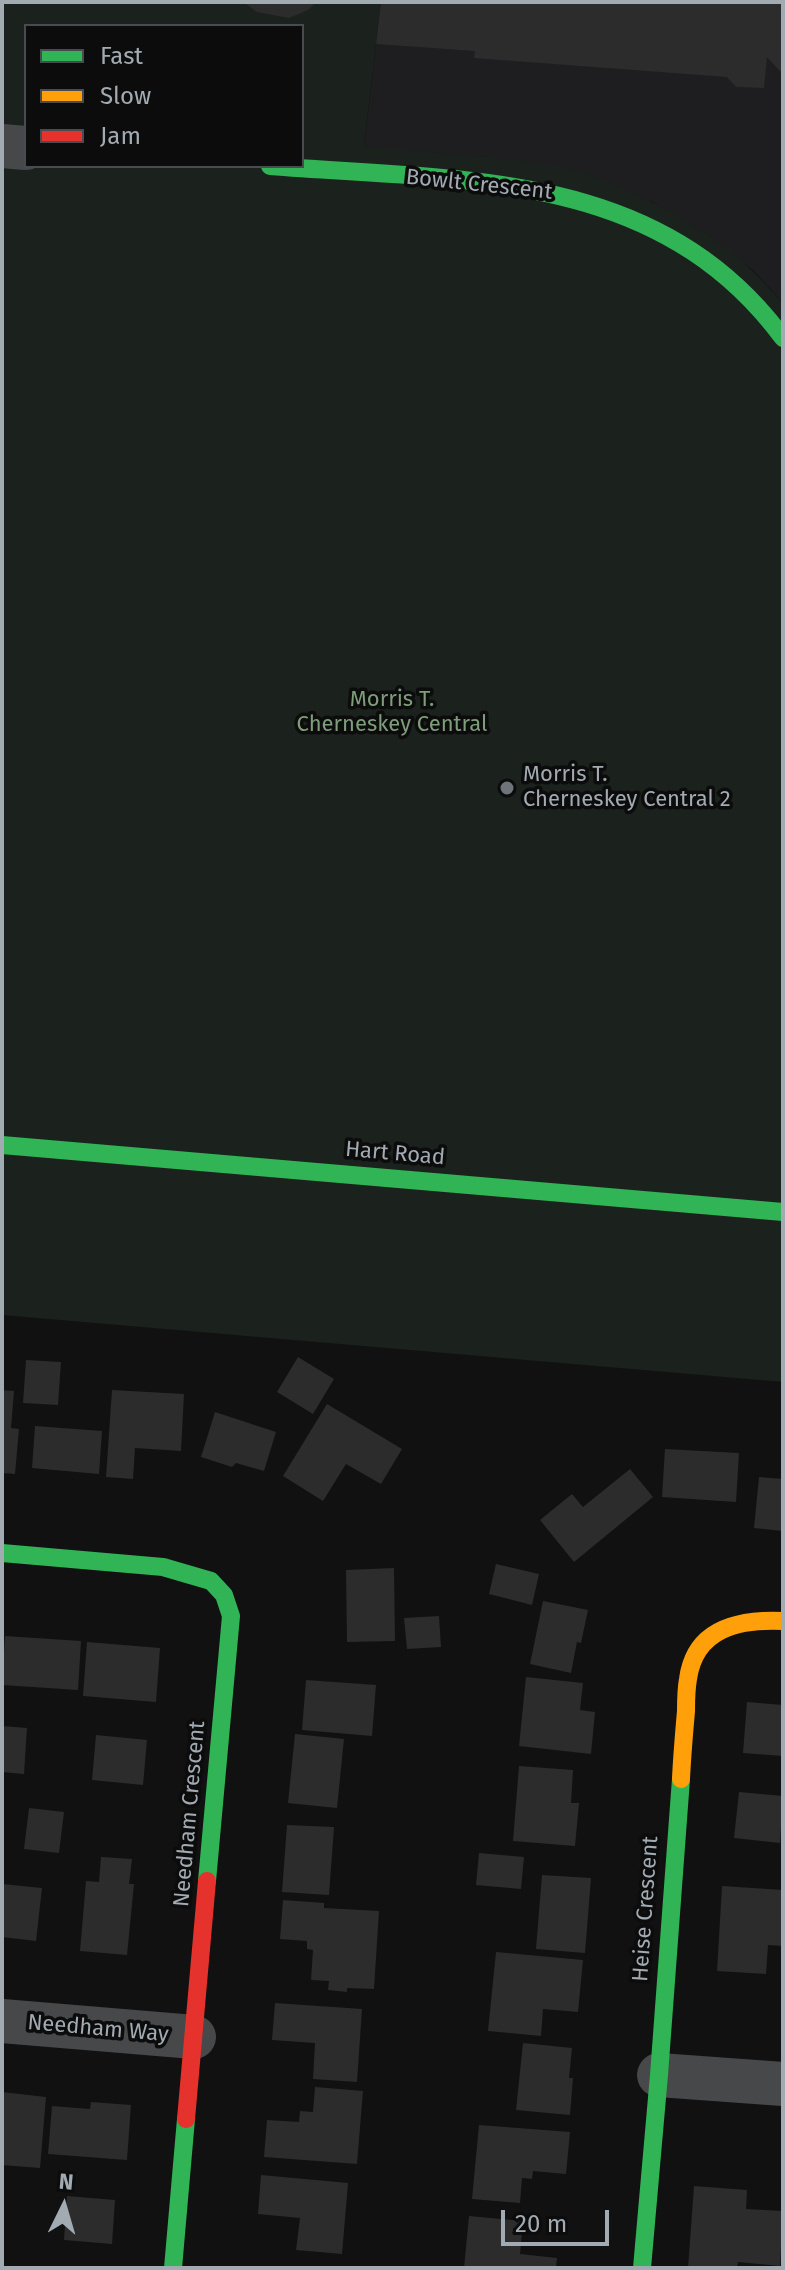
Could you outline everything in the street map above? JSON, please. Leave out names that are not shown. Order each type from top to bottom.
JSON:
[{"type":"street","points":[[2,146],[24,148]]},
{"type":"street","name":"Bowlt Crescent","points":[[295,168],[519,186],[561,193],[600,205],[650,227],[713,267],[746,295],[783,338]]},
{"type":"street","name":"Hart Road","points":[[2,1145],[783,1212]]},
{"type":"street","name":"Needham Crescent","points":[[2,1553],[163,1567],[211,1581],[224,1595],[231,1616],[173,2268]]},
{"type":"street","name":"Heise Crescent","points":[[642,2268],[688,1677],[692,1659],[702,1643],[739,1621],[783,1621]]},
{"type":"street","name":"Needham Way","points":[[2,2021],[194,2037]]},
{"type":"street","points":[[659,2075],[783,2084]]},
{"type":"shaded area","points":[[381,2],[783,2],[783,303],[754,271],[715,241],[651,201],[364,147]]},
{"type":"green space","name":"Morris T. Cherneskey Central","points":[[2,2],[381,2],[364,146],[546,164],[600,179],[657,204],[711,237],[754,272],[783,303],[783,1382],[2,1315]]},
{"type":"building","points":[[243,2],[316,2],[308,10],[289,18],[257,12]]},
{"type":"building","points":[[381,2],[783,2],[783,72],[767,57],[764,88],[736,87],[727,77],[474,58],[475,51],[376,44]]},
{"type":"building","points":[[298,1357],[334,1379],[313,1414],[277,1392]]},
{"type":"building","points":[[26,1360],[61,1362],[58,1405],[23,1403]]},
{"type":"building","points":[[2,1390],[14,1391],[11,1428],[19,1429],[15,1474],[2,1473]]},
{"type":"building","points":[[112,1390],[184,1394],[181,1451],[135,1448],[133,1479],[106,1477]]},
{"type":"building","points":[[327,1404],[402,1449],[381,1484],[346,1464],[323,1501],[283,1476]]},
{"type":"building","points":[[215,1412],[276,1432],[264,1471],[236,1463],[232,1467],[201,1457]]},
{"type":"building","points":[[35,1426],[102,1431],[99,1474],[32,1468]]},
{"type":"building","points":[[665,1449],[739,1453],[736,1502],[662,1497]]},
{"type":"building","points":[[630,1469],[653,1497],[574,1562],[540,1520],[572,1494],[583,1507]]},
{"type":"building","points":[[759,1477],[783,1479],[783,1531],[754,1528]]},
{"type":"building","points":[[496,1564],[539,1574],[532,1605],[489,1594]]},
{"type":"building","points":[[394,1568],[395,1641],[347,1642],[346,1570]]},
{"type":"building","points":[[543,1601],[588,1610],[571,1673],[530,1664]]},
{"type":"building","points":[[439,1616],[441,1647],[407,1649],[404,1618]]},
{"type":"building","points":[[5,1636],[81,1641],[78,1690],[2,1685]]},
{"type":"building","points":[[87,1642],[160,1648],[156,1702],[83,1696]]},
{"type":"building","points":[[526,1677],[583,1683],[580,1710],[595,1712],[591,1754],[519,1746]]},
{"type":"building","points":[[306,1680],[376,1685],[372,1736],[302,1730]]},
{"type":"building","points":[[747,1702],[783,1705],[783,1756],[743,1753]]},
{"type":"building","points":[[2,1726],[27,1728],[24,1774],[2,1772]]},
{"type":"building","points":[[295,1734],[344,1739],[337,1808],[288,1803]]},
{"type":"building","points":[[96,1735],[147,1740],[143,1785],[92,1780]]},
{"type":"building","points":[[519,1766],[573,1770],[571,1803],[579,1803],[575,1846],[513,1841]]},
{"type":"building","points":[[739,1792],[783,1796],[780,1843],[734,1838]]},
{"type":"building","points":[[29,1808],[64,1812],[59,1853],[24,1849]]},
{"type":"building","points":[[287,1825],[334,1827],[329,1895],[282,1892]]},
{"type":"building","points":[[479,1853],[524,1857],[521,1889],[476,1885]]},
{"type":"building","points":[[101,1857],[132,1859],[129,1884],[134,1884],[127,1955],[80,1951],[86,1881],[99,1882]]},
{"type":"building","points":[[542,1875],[591,1878],[585,1953],[536,1949]]},
{"type":"building","points":[[2,1884],[42,1888],[36,1941],[2,1937]]},
{"type":"building","points":[[722,1886],[783,1890],[783,1946],[768,1945],[766,1974],[717,1971]]},
{"type":"building","points":[[283,1900],[324,1903],[324,1908],[379,1911],[374,1989],[347,1988],[347,1992],[328,1990],[329,1981],[311,1980],[313,1950],[307,1949],[307,1941],[280,1939]]},
{"type":"building","points":[[496,1952],[583,1960],[578,2012],[543,2009],[541,2036],[488,2031]]},
{"type":"building","points":[[275,2003],[362,2009],[357,2082],[313,2079],[315,2043],[272,2040]]},
{"type":"building","points":[[523,2043],[572,2048],[570,2115],[516,2110]]},
{"type":"building","points":[[315,2087],[363,2091],[357,2164],[264,2157],[267,2120],[299,2122],[300,2111],[313,2112]]},
{"type":"building","points":[[2,2092],[46,2097],[40,2168],[2,2165]]},
{"type":"building","points":[[91,2102],[131,2105],[127,2160],[48,2154],[52,2106],[90,2109]]},
{"type":"building","points":[[479,2125],[570,2132],[566,2174],[533,2171],[532,2179],[522,2178],[520,2203],[472,2199]]},
{"type":"building","points":[[261,2175],[348,2183],[342,2254],[296,2250],[300,2218],[258,2214]]},
{"type":"building","points":[[694,2186],[747,2190],[746,2209],[783,2211],[780,2266],[738,2262],[737,2268],[688,2268]]},
{"type":"building","points":[[67,2196],[115,2200],[112,2244],[64,2240]]},
{"type":"building","points":[[469,2216],[523,2221],[520,2254],[557,2258],[556,2268],[464,2268]]},
{"type":"traffic: fast","points":[[302,168],[482,182],[550,194],[615,213],[676,242],[733,282],[783,338]]},
{"type":"traffic: fast","points":[[2,1145],[783,1212]]},
{"type":"traffic: fast","points":[[2,1553],[163,1567],[211,1581],[224,1595],[231,1616],[207,1881]]},
{"type":"traffic: fast","points":[[642,2268],[681,1779]]},
{"type":"traffic: fast","points":[[173,2268],[186,2119]]},
{"type":"traffic: slow","points":[[681,1779],[687,1683],[692,1662],[700,1648],[722,1630],[735,1625],[783,1621]]},
{"type":"traffic: jam","points":[[186,2119],[207,1881]]},
{"type":"place","name":"Morris T. Cherneskey Central 2","points":[[507,788]]}]
